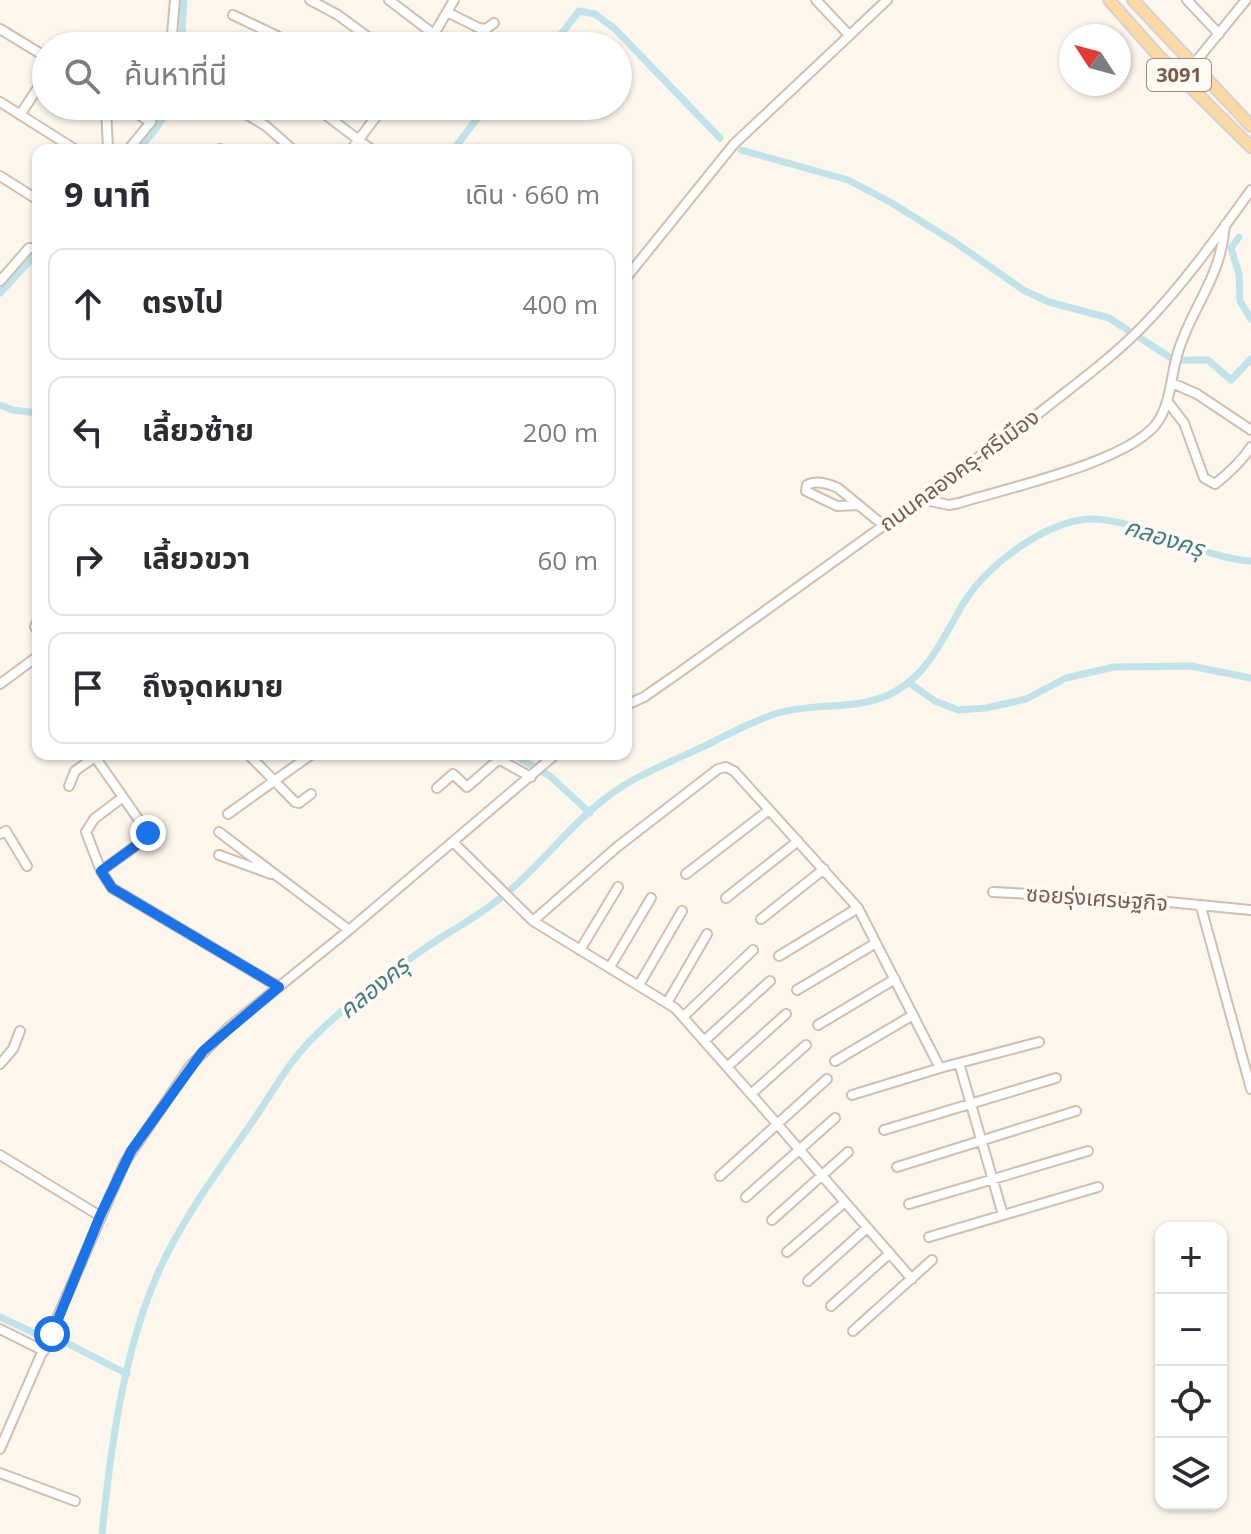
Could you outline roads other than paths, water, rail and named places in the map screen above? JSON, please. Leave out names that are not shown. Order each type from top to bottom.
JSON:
[{"type":"main road","name":"3091","points":[[1109,0],[1156,53],[1251,147]]},
{"type":"main road","name":"3091","points":[[1133,0],[1251,126]]},
{"type":"street","points":[[172,32],[175,0]]},
{"type":"street","points":[[310,0],[361,32]]},
{"type":"street","points":[[389,0],[431,32]]},
{"type":"street","points":[[437,32],[454,0]]},
{"type":"street","points":[[816,0],[849,35]]},
{"type":"street","points":[[632,270],[708,173],[752,125],[887,0]]},
{"type":"street","points":[[1187,0],[1219,34]]},
{"type":"street","points":[[1193,65],[1246,0]]},
{"type":"street","points":[[449,13],[479,28],[486,29],[494,23]]},
{"type":"street","points":[[233,15],[269,32]]},
{"type":"street","points":[[0,29],[32,48]]},
{"type":"street","points":[[20,115],[32,97]]},
{"type":"street","points":[[0,102],[66,144]]},
{"type":"street","points":[[107,120],[108,144]]},
{"type":"street","points":[[133,144],[151,122],[148,120]]},
{"type":"street","points":[[256,120],[286,144]]},
{"type":"street","points":[[333,120],[364,144]]},
{"type":"street","points":[[356,144],[373,120]]},
{"type":"street","points":[[0,176],[32,196]]},
{"type":"street","name":"ถนนคลองครุ-ศรีเมือง","points":[[632,702],[680,672],[1033,418],[1126,342],[1174,291],[1251,190]]},
{"type":"street","points":[[921,499],[949,505],[959,503],[1121,451],[1146,436],[1159,419],[1167,401],[1178,350],[1215,270],[1224,244],[1226,224]]},
{"type":"street","points":[[0,281],[21,257],[32,250]]},
{"type":"street","points":[[1172,383],[1197,394],[1251,430]]},
{"type":"street","points":[[1167,401],[1184,423],[1204,478],[1209,482],[1215,484],[1242,461],[1251,447]]},
{"type":"street","points":[[858,505],[837,506],[806,491],[807,485],[830,484],[838,488],[883,525]]},
{"type":"street","points":[[0,684],[32,660]]},
{"type":"street","points":[[69,786],[75,771],[91,760]]},
{"type":"street","points":[[100,760],[148,836],[101,871]]},
{"type":"street","points":[[254,760],[297,803],[311,794]]},
{"type":"street","points":[[228,814],[304,760]]},
{"type":"street","points":[[437,788],[453,774],[467,787],[498,760],[533,775]]},
{"type":"street","points":[[0,1449],[131,1151],[190,1066],[214,1040],[550,760]]},
{"type":"street","points":[[533,921],[617,847],[718,769],[726,767],[734,771],[858,908],[940,1068]]},
{"type":"street","points":[[123,797],[88,825],[88,841],[101,871],[117,893],[279,987]]},
{"type":"street","points":[[686,874],[769,810]]},
{"type":"street","points":[[0,834],[6,831],[27,866]]},
{"type":"street","points":[[219,832],[349,930]]},
{"type":"street","points":[[726,898],[798,841]]},
{"type":"street","points":[[453,842],[533,921],[639,985],[683,1017],[912,1279]]},
{"type":"street","points":[[219,855],[278,877]]},
{"type":"street","points":[[761,919],[824,869]]},
{"type":"street","points":[[580,950],[618,887]]},
{"type":"street","name":"ซอยรุ่งเศรษฐกิจ","points":[[993,892],[1148,900],[1251,910]]},
{"type":"street","points":[[610,967],[651,898]]},
{"type":"street","points":[[1201,907],[1251,1089]]},
{"type":"street","points":[[779,956],[858,908]]},
{"type":"street","points":[[639,985],[682,911]]},
{"type":"street","points":[[667,1003],[707,934]]},
{"type":"street","points":[[797,990],[876,943]]},
{"type":"street","points":[[683,1017],[753,950]]},
{"type":"street","points":[[818,1025],[895,979]]},
{"type":"street","points":[[704,1041],[770,981]]},
{"type":"street","points":[[727,1067],[786,1014]]},
{"type":"street","points":[[835,1061],[913,1015]]},
{"type":"street","points":[[0,1064],[13,1049],[20,1031]]},
{"type":"street","points":[[852,1095],[1039,1042]]},
{"type":"street","points":[[751,1094],[806,1045]]},
{"type":"street","points":[[959,1063],[1003,1215]]},
{"type":"street","points":[[884,1130],[1056,1078]]},
{"type":"street","points":[[720,1176],[827,1079]]},
{"type":"street","points":[[897,1167],[1076,1111]]},
{"type":"street","points":[[746,1197],[835,1118]]},
{"type":"street","points":[[909,1204],[1088,1151]]},
{"type":"street","points":[[772,1220],[848,1152]]},
{"type":"street","points":[[0,1155],[100,1216]]},
{"type":"street","points":[[929,1237],[1098,1187]]},
{"type":"street","points":[[787,1252],[845,1202]]},
{"type":"street","points":[[808,1281],[867,1228]]},
{"type":"street","points":[[831,1306],[889,1254]]},
{"type":"street","points":[[853,1331],[932,1260]]},
{"type":"street","points":[[0,1329],[48,1342]]},
{"type":"street","points":[[0,1473],[75,1501]]},
{"type":"waterway","points":[[182,32],[184,0]]},
{"type":"waterway","points":[[563,32],[579,11],[595,14],[618,32]]},
{"type":"waterway","points":[[632,47],[720,138]]},
{"type":"waterway","points":[[143,144],[162,120]]},
{"type":"waterway","points":[[458,144],[476,120]]},
{"type":"waterway","points":[[741,150],[848,180],[953,241],[1025,291],[1049,302],[1109,318],[1129,331]]},
{"type":"waterway","points":[[1239,237],[1231,248],[1239,274],[1240,301],[1251,319]]},
{"type":"waterway","points":[[0,293],[32,258]]},
{"type":"waterway","points":[[1140,338],[1171,358]]},
{"type":"waterway","points":[[1178,360],[1208,360],[1231,380],[1251,359]]},
{"type":"waterway","points":[[0,405],[32,412]]},
{"type":"waterway","name":"คลองครุ","points":[[102,1534],[115,1428],[130,1356],[140,1321],[166,1256],[218,1170],[288,1068],[303,1048],[341,1012],[404,962],[512,889],[595,806],[633,780],[769,716],[793,710],[872,701],[901,688],[930,660],[965,601],[986,575],[1031,539],[1064,524],[1099,519],[1141,529],[1208,552],[1251,561]]},
{"type":"waterway","name":"คลองครุ","points":[[908,682],[935,701],[958,710],[986,708],[1026,699],[1066,678],[1114,667],[1191,666],[1251,678]]},
{"type":"waterway","points":[[522,760],[550,776],[590,813]]},
{"type":"waterway","points":[[0,1317],[34,1333],[59,1339],[127,1374]]}]
